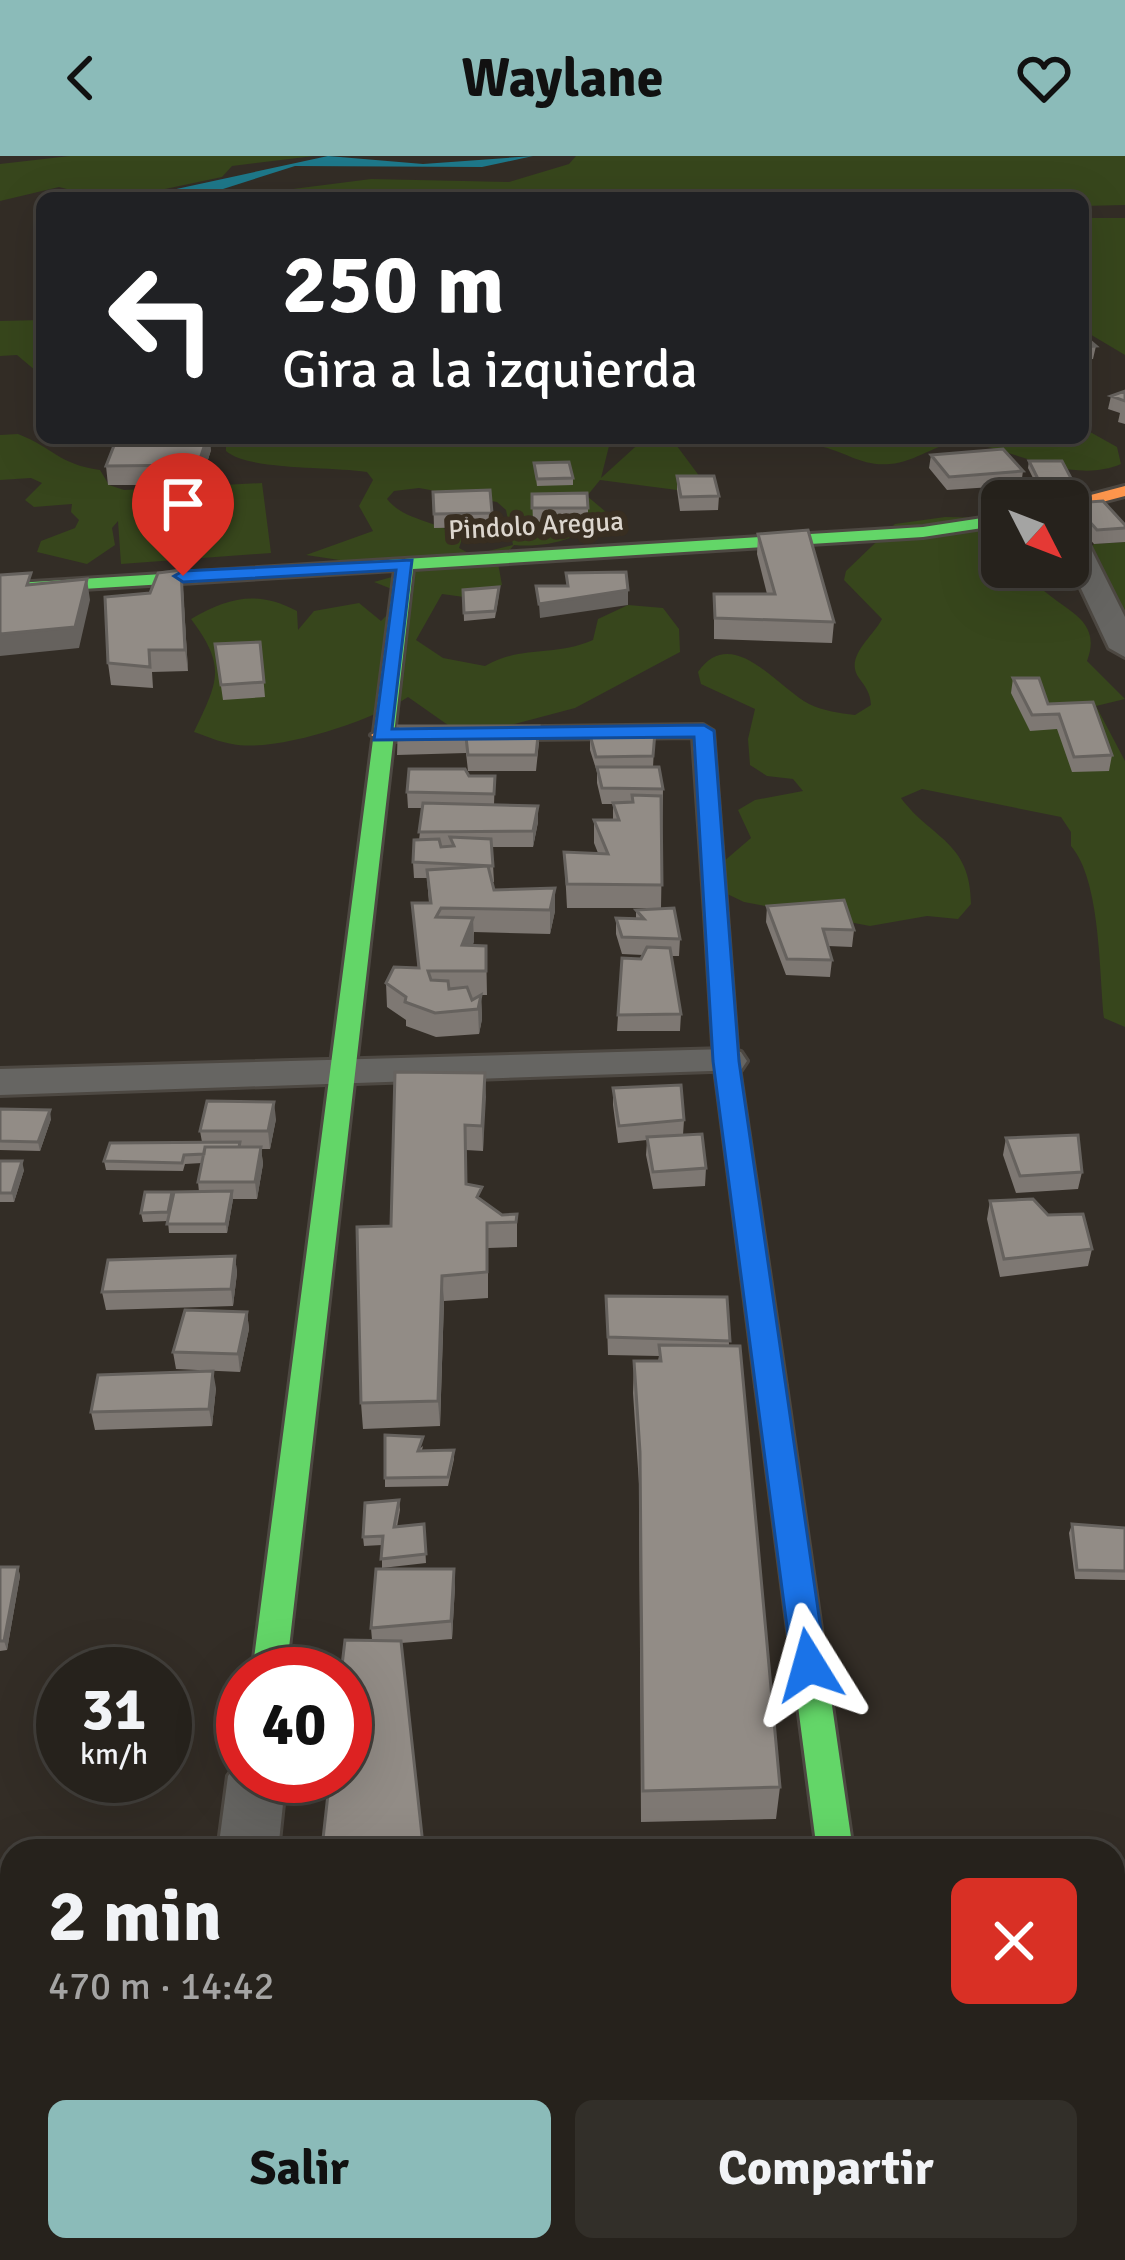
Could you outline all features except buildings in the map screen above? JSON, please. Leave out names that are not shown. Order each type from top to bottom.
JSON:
[{"type":"street","points":[[1089,500],[1125,491]]},
{"type":"street","name":"Pindolo Aregua","points":[[0,589],[922,532],[981,523]]},
{"type":"street","points":[[272,1647],[405,564]]},
{"type":"street","points":[[1089,574],[1125,648]]},
{"type":"street","points":[[381,735],[704,731],[726,1061],[833,1839]]},
{"type":"street","points":[[0,1082],[726,1061]]},
{"type":"street","points":[[249,1839],[254,1803]]},
{"type":"green space","points":[[70,156],[314,156],[232,166],[222,177],[165,189],[78,192],[59,187],[0,201],[0,164]]},
{"type":"green space","points":[[576,156],[1125,156],[1125,205],[1089,206],[1089,192],[270,192],[371,179],[509,182],[569,164]]},
{"type":"green space","points":[[1089,218],[1125,218],[1125,355],[1089,334]]},
{"type":"green space","points":[[36,320],[36,371],[17,355],[0,356],[0,321]]},
{"type":"green space","points":[[1089,431],[1117,447],[1121,464],[1083,471],[973,444],[1089,444]]},
{"type":"green space","points":[[18,434],[65,460],[100,470],[109,485],[124,490],[262,483],[271,553],[121,564],[118,521],[112,528],[115,545],[87,564],[37,552],[41,541],[75,528],[79,520],[71,512],[72,504],[34,507],[25,500],[42,483],[31,478],[0,480],[0,435]]},
{"type":"green space","points":[[226,444],[610,444],[601,478],[638,444],[675,444],[700,477],[677,490],[600,480],[587,496],[606,512],[597,521],[564,540],[514,545],[498,563],[502,585],[464,597],[442,594],[416,640],[443,658],[485,666],[513,655],[593,640],[598,619],[628,605],[663,608],[679,629],[680,652],[575,708],[465,737],[408,697],[348,725],[273,744],[232,744],[194,732],[215,674],[210,650],[191,619],[231,601],[256,599],[297,611],[298,630],[314,611],[359,603],[381,621],[407,595],[374,582],[413,571],[306,555],[373,531],[359,506],[373,480],[367,472],[253,462],[226,451]],"holes":[[[419,488],[497,502],[506,510],[513,545],[472,555],[459,548],[462,539],[453,533],[403,512],[387,499],[394,491]]]},
{"type":"green space","points":[[805,444],[953,444],[880,464]]},
{"type":"green space","points":[[981,518],[981,588],[1041,588],[1079,617],[1090,635],[1087,661],[1125,699],[1096,706],[1125,761],[1125,1027],[1104,1018],[1093,904],[1081,862],[1071,846],[1071,832],[1061,817],[922,789],[901,798],[947,842],[964,866],[971,904],[958,919],[927,916],[870,926],[744,902],[723,892],[723,862],[751,838],[738,810],[755,800],[803,791],[793,779],[767,776],[750,765],[748,739],[755,709],[701,684],[698,672],[711,659],[740,656],[815,706],[855,715],[871,705],[855,663],[882,619],[844,580],[846,571],[895,524]]},
{"type":"green space","points":[[1125,542],[1125,624],[1105,617],[1079,588],[1089,588],[1089,550],[1094,544]]},
{"type":"water","points":[[328,156],[423,164],[533,156],[482,167],[295,166],[223,189],[163,192]]},
{"type":"traffic: fast","points":[[0,589],[923,532],[981,523]]},
{"type":"traffic: fast","points":[[272,1647],[405,564]]},
{"type":"traffic: fast","points":[[771,1386],[833,1839]]},
{"type":"traffic: slow","points":[[1089,500],[1125,491]]},
{"type":"traffic: slow","points":[[381,735],[703,731],[716,914]]},
{"type":"traffic: jam","points":[[716,914],[726,1061],[771,1386]]},
{"type":"route","points":[[183,576],[405,564],[381,735],[704,731],[726,1061],[809,1665]]}]
